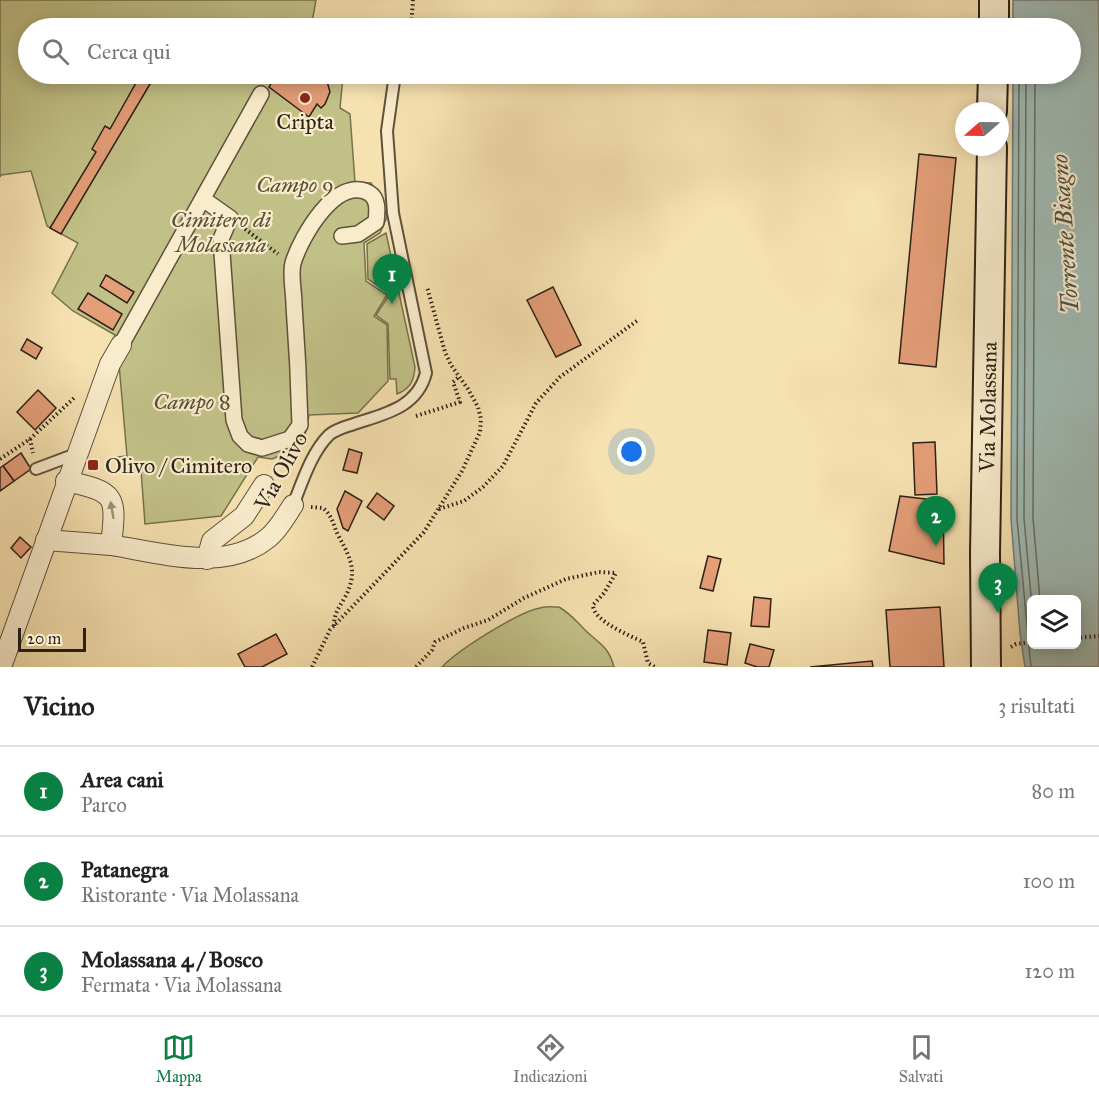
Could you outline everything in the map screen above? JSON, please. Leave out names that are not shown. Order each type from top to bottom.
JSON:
[{"type":"main road","points":[[994,0],[994,18]]},
{"type":"main road","points":[[992,102],[993,84]]},
{"type":"main road","name":"Via Molassana","points":[[986,667],[992,156]]},
{"type":"street","points":[[1,667],[110,364],[261,94]]},
{"type":"street","points":[[203,199],[230,218],[221,239],[234,420],[240,436],[248,444],[262,448],[290,440],[300,425],[292,265],[311,224],[335,199],[348,190],[358,188],[372,195],[378,208],[376,222],[358,234],[342,236]]},
{"type":"street","points":[[66,481],[98,488],[106,494],[113,506],[111,545]]},
{"type":"street","points":[[207,559],[212,541],[244,516],[264,485]]},
{"type":"street","name":"Via Olivo","points":[[46,540],[111,545],[207,559],[243,552],[257,546],[281,524],[293,505]]},
{"type":"lane","name":"Via Olivo","points":[[293,505],[319,447],[329,435],[339,429],[400,409],[418,392],[426,373],[393,213],[387,131],[393,84]]},
{"type":"lane","points":[[36,469],[76,454]]},
{"type":"path","points":[[412,18],[413,0]]},
{"type":"path","points":[[230,218],[292,265]]},
{"type":"path","points":[[438,509],[464,501],[483,487],[503,466],[537,403],[560,377],[638,320]]},
{"type":"path","points":[[400,409],[404,417],[408,419],[460,402],[453,382],[459,377]]},
{"type":"path","points":[[0,459],[30,440],[68,406],[78,393]]},
{"type":"path","points":[[293,505],[323,508],[330,514],[337,534],[349,553],[353,575],[345,598],[334,613],[334,626]]},
{"type":"path","points":[[416,667],[432,650],[435,642],[464,628],[488,620],[524,598],[566,579],[599,572],[616,573],[604,593],[593,605],[597,617],[643,642],[648,663],[655,667]]},
{"type":"path","points":[[1081,638],[1099,636]]},
{"type":"path","points":[[1016,644],[1027,643]]},
{"type":"green space","name":"Cimitero di Molassana","points":[[0,0],[316,0],[313,18],[18,18],[18,84],[342,84],[340,108],[350,114],[355,182],[371,183],[381,199],[387,217],[380,233],[364,243],[366,281],[387,295],[374,316],[387,325],[388,381],[358,413],[309,415],[305,435],[292,451],[272,459],[258,457],[221,516],[145,524],[141,470],[119,472],[118,457],[127,456],[115,335],[73,311],[52,293],[78,243],[47,226],[31,171],[0,177]]},
{"type":"green space","points":[[386,233],[415,367],[410,384],[397,394],[396,379],[390,379],[388,324],[376,315],[390,294],[368,279],[367,244]]},
{"type":"green space","points":[[542,607],[559,607],[602,645],[609,654],[614,667],[442,667],[474,642],[504,624]]},
{"type":"water","name":"Torrente Bisagno","points":[[1013,0],[1099,0],[1099,667],[1025,667],[1011,519],[1013,84],[1081,84],[1081,18],[1013,18]]},
{"type":"building","points":[[135,84],[150,84],[61,234],[50,228],[96,152],[92,149],[105,126],[110,129]]},
{"type":"building","name":"Cripta","points":[[271,84],[328,84],[330,92],[325,104],[321,108],[317,104],[309,117],[269,87]]},
{"type":"building","points":[[919,154],[956,158],[936,367],[899,363]]},
{"type":"building","points":[[106,275],[134,292],[127,303],[100,286]]},
{"type":"building","points":[[553,287],[581,345],[556,357],[527,300]]},
{"type":"building","points":[[88,293],[122,314],[113,330],[78,309]]},
{"type":"building","points":[[27,339],[42,348],[36,359],[21,350]]},
{"type":"building","points":[[38,390],[56,408],[35,430],[17,412]]},
{"type":"building","points":[[935,442],[937,494],[915,495],[913,443]]},
{"type":"building","points":[[349,449],[362,453],[357,473],[343,470]]},
{"type":"building","points":[[21,453],[31,469],[14,481],[3,466]]},
{"type":"building","points":[[3,466],[14,481],[0,491],[0,468]]},
{"type":"building","points":[[345,491],[362,501],[348,531],[343,528],[337,509]]},
{"type":"building","points":[[377,493],[394,506],[384,520],[367,507]]},
{"type":"building","points":[[900,496],[943,501],[944,564],[889,551]]},
{"type":"building","points":[[20,537],[31,547],[21,558],[11,548]]},
{"type":"building","points":[[708,556],[721,559],[713,591],[700,588]]},
{"type":"building","points":[[754,597],[771,599],[769,627],[751,626]]},
{"type":"building","points":[[940,607],[944,667],[890,667],[886,610]]},
{"type":"building","points":[[708,630],[731,633],[727,665],[704,662]]},
{"type":"building","points":[[276,634],[287,654],[262,667],[245,667],[238,654]]},
{"type":"building","points":[[750,644],[774,650],[769,667],[757,667],[745,663]]},
{"type":"building","points":[[872,661],[873,667],[810,667]]},
{"type":"place","name":"Cripta","points":[[305,98]]},
{"type":"place","name":"Area cani","points":[[392,304]]},
{"type":"place","name":"Olivo / Cimitero","points":[[93,465]]},
{"type":"place","name":"Patanegra","points":[[936,546]]},
{"type":"place","name":"Molassana 4 / Bosco","points":[[998,613]]},
{"type":"park label","name":"Campo 9","points":[[295,184]]},
{"type":"park label","name":"Campo 8","points":[[192,401]]}]
